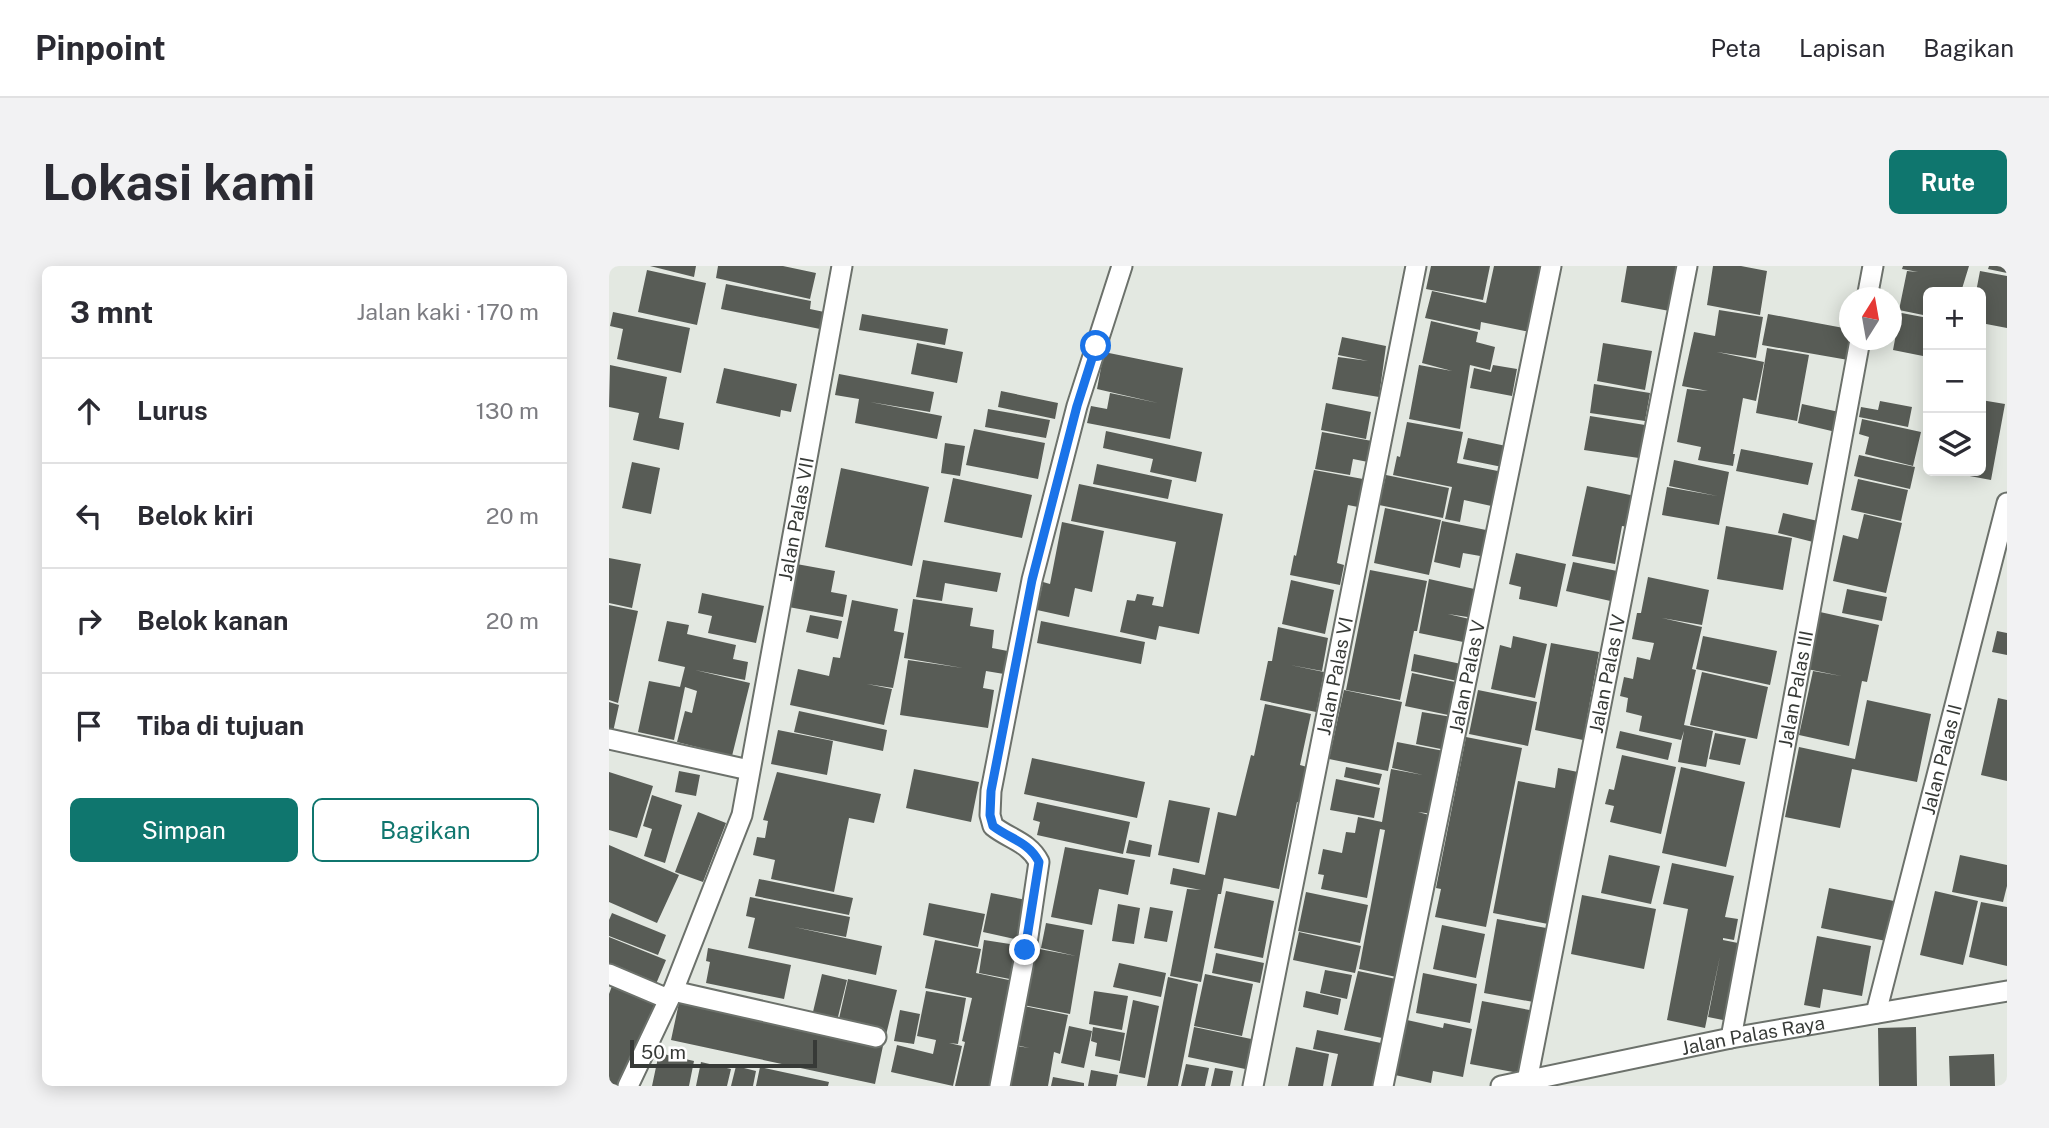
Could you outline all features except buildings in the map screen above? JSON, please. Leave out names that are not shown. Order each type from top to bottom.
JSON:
[{"type":"street","name":"Jalan Palas VII","points":[[628,1086],[670,995],[742,815],[842,266]]},
{"type":"street","points":[[1000,1086],[1039,862],[1034,852],[1023,843],[993,826],[990,815],[991,791],[1032,580],[1077,406],[1122,266]]},
{"type":"street","name":"Jalan Palas VI","points":[[1253,1086],[1416,266]]},
{"type":"street","name":"Jalan Palas V","points":[[1383,1086],[1551,266]]},
{"type":"street","name":"Jalan Palas IV","points":[[1527,1080],[1687,266]]},
{"type":"street","points":[[1869,287],[1873,266]]},
{"type":"street","name":"Jalan Palas III","points":[[1731,1038],[1858,350]]},
{"type":"street","name":"Jalan Palas II","points":[[1876,1013],[2007,503]]},
{"type":"street","points":[[609,739],[750,770]]},
{"type":"street","points":[[609,974],[670,995],[876,1037]]},
{"type":"street","name":"Jalan Palas Raya","points":[[1501,1086],[1731,1038],[2007,991]]},
{"type":"route","points":[[1025,950],[1039,862],[1034,852],[1023,843],[993,826],[990,815],[991,791],[1032,580],[1077,406],[1096,346]]}]
